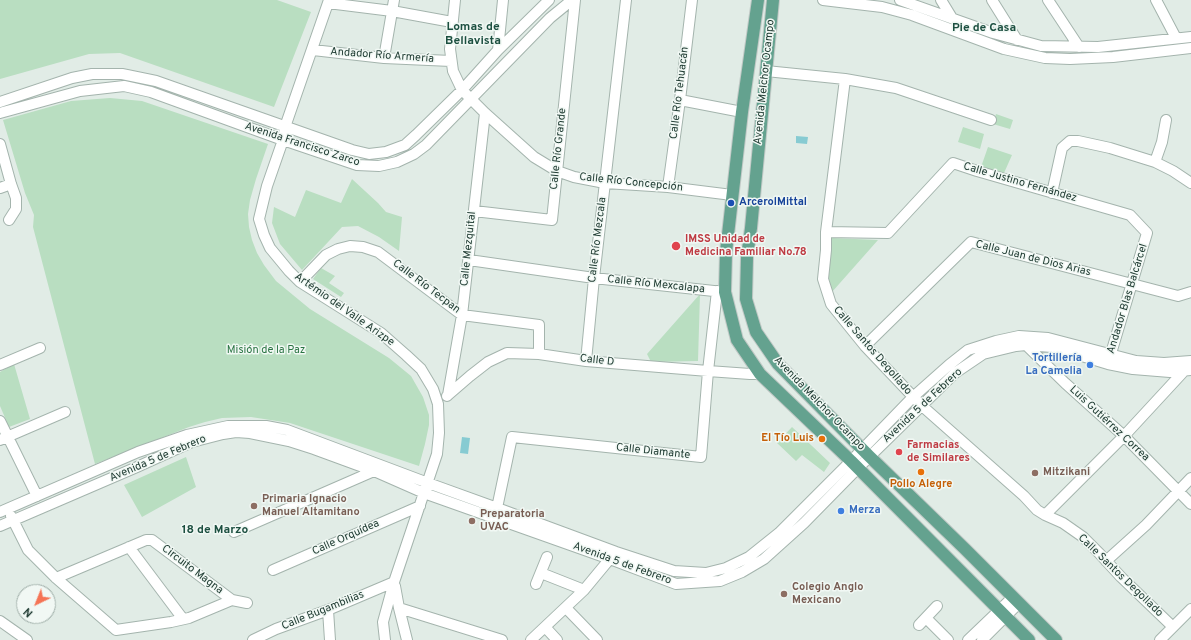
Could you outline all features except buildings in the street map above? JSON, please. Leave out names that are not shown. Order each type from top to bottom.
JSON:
[{"type":"main road","name":"Avenida Melchor Ocampo","points":[[758,0],[742,112],[721,292],[737,340],[760,374],[855,464],[1029,640]]},
{"type":"main road","name":"Avenida Melchor Ocampo","points":[[773,0],[747,257],[746,299],[756,332],[778,364],[1056,640]]},
{"type":"street","points":[[384,58],[394,0]]},
{"type":"street","name":"Calle Río Concepción","points":[[454,0],[450,49],[453,71],[462,90],[534,157],[557,171],[574,177],[605,183],[668,187],[732,195]]},
{"type":"street","points":[[498,50],[503,0]]},
{"type":"street","name":"Avenida Francisco Zarco","points":[[0,102],[72,78],[92,74],[122,74],[156,81],[352,150],[369,154],[386,152],[404,145],[416,135],[462,90],[498,50],[549,0]]},
{"type":"street","name":"Avenida Francisco Zarco","points":[[0,113],[80,91],[124,86],[151,92],[282,140],[357,165],[379,166],[397,162],[414,154],[426,145],[550,18],[573,0]]},
{"type":"street","name":"Calle Río Grande","points":[[474,211],[552,220],[573,0]]},
{"type":"street","name":"Calle Río Mezcala","points":[[586,361],[626,0]]},
{"type":"street","name":"Calle Río Tehuacán","points":[[668,187],[692,0]]},
{"type":"street","points":[[823,0],[882,7],[943,26],[1004,49],[1044,58],[1070,59],[1113,57],[1191,48]]},
{"type":"street","points":[[900,0],[994,34],[1042,46],[1098,47],[1191,37]]},
{"type":"street","points":[[942,0],[952,18]]},
{"type":"street","points":[[992,0],[1017,40]]},
{"type":"street","points":[[1048,0],[1079,47]]},
{"type":"street","points":[[1156,0],[1176,38]]},
{"type":"street","points":[[328,2],[392,11],[452,22]]},
{"type":"street","name":"Artémio del Valle Arizpe","points":[[328,2],[313,50],[285,127],[267,186],[260,219],[264,235],[270,248],[300,282],[381,333],[421,369],[433,389],[438,404],[439,433],[437,454],[394,582],[407,640]]},
{"type":"street","name":"Andador Río Armería","points":[[313,50],[384,58],[452,61]]},
{"type":"street","points":[[766,70],[845,79],[896,88],[992,120]]},
{"type":"street","name":"Calle Santos Degollado","points":[[845,79],[826,232],[823,279],[831,304],[865,346],[921,405],[1024,496],[1037,510],[1063,523],[1083,537],[1106,562],[1173,627]]},
{"type":"street","points":[[680,100],[742,112]]},
{"type":"street","name":"Calle Mezquital","points":[[448,395],[462,315],[485,113]]},
{"type":"street","points":[[1154,162],[1162,142],[1166,120]]},
{"type":"street","points":[[1052,193],[1062,148],[1070,141],[1097,145],[1154,162],[1189,180],[1191,183]]},
{"type":"street","points":[[0,144],[16,198],[16,210],[9,220]]},
{"type":"street","name":"Calle Justino Fernández","points":[[826,232],[888,233],[953,163],[1130,215],[1147,233]]},
{"type":"street","points":[[0,188],[11,184]]},
{"type":"street","name":"Andador Blas Balcárcel","points":[[1109,360],[1147,233]]},
{"type":"street","name":"Calle Juan de Dios Arias","points":[[865,346],[971,242],[1178,296],[1191,292]]},
{"type":"street","name":"Calle Río Tecpan","points":[[300,282],[326,255],[338,249],[350,246],[362,247],[378,252],[462,315],[539,325],[539,354]]},
{"type":"street","name":"Calle Río Mexcalapa","points":[[469,260],[594,278],[721,292]]},
{"type":"street","name":"Calle Diamante","points":[[497,508],[512,437],[701,456],[708,371],[721,292]]},
{"type":"street","name":"Avenida 5 de Febrero","points":[[866,453],[913,397],[949,365],[968,350],[996,341],[1019,336],[1048,338],[1133,370],[1170,372],[1188,370]]},
{"type":"street","name":"Avenida 5 de Febrero","points":[[0,526],[145,464],[192,442],[236,432],[250,433],[289,441],[374,471],[424,493],[613,556],[674,571],[706,573],[726,568],[749,557],[779,533],[955,373],[983,354],[1026,345],[1052,347],[1109,360],[1164,363],[1191,361]]},
{"type":"street","name":"Luis Gutiérrez Correa","points":[[1026,345],[1065,383],[1124,436],[1191,504]]},
{"type":"street","points":[[0,365],[40,348]]},
{"type":"street","name":"Calle D","points":[[448,395],[488,362],[507,354],[539,354],[586,361],[760,374]]},
{"type":"street","points":[[1045,515],[1188,370]]},
{"type":"street","points":[[438,404],[448,395]]},
{"type":"street","points":[[4,438],[65,412]]},
{"type":"street","points":[[0,421],[4,438],[37,496]]},
{"type":"street","name":"Avenida 5 de Febrero","points":[[4,510],[138,452],[187,435],[228,426],[266,426],[287,430],[497,508],[613,556]]},
{"type":"street","points":[[138,452],[145,464]]},
{"type":"street","points":[[234,532],[374,471]]},
{"type":"street","points":[[1106,562],[1146,525],[1191,478]]},
{"type":"street","name":"Calle Orquídea","points":[[273,570],[420,506]]},
{"type":"street","name":"Circuito Magna","points":[[4,510],[13,520],[28,550],[56,578],[116,630],[172,622],[232,600]]},
{"type":"street","name":"Circuito Magna","points":[[56,578],[146,540],[152,540],[232,600]]},
{"type":"street","points":[[129,548],[183,619]]},
{"type":"street","points":[[531,640],[584,590],[613,556]]},
{"type":"street","points":[[536,584],[547,557]]},
{"type":"street","points":[[541,573],[584,590]]},
{"type":"street","points":[[385,640],[383,622],[394,582]]},
{"type":"street","name":"Calle Bugambilias","points":[[253,640],[276,629],[328,610],[394,582]]},
{"type":"street","points":[[232,600],[247,603]]},
{"type":"street","points":[[982,640],[1003,613],[1016,600]]},
{"type":"street","points":[[937,606],[923,621],[948,640]]},
{"type":"street","points":[[399,608],[502,640]]},
{"type":"street","points":[[566,608],[597,640]]},
{"type":"street","points":[[1160,640],[1191,609]]},
{"type":"street","points":[[328,610],[330,640]]},
{"type":"street","points":[[968,640],[1003,613]]},
{"type":"street","points":[[0,621],[27,640]]},
{"type":"street","points":[[545,627],[557,640]]},
{"type":"street","points":[[276,629],[277,640]]},
{"type":"green space","points":[[0,0],[277,0],[311,12],[274,107],[120,53],[89,54],[0,79]]},
{"type":"green space","name":"Misión de la Paz","points":[[110,98],[142,101],[268,144],[250,200],[248,214],[252,240],[257,253],[276,281],[310,309],[389,358],[411,376],[423,397],[429,415],[429,425],[419,466],[290,423],[251,417],[222,418],[205,422],[95,464],[33,227],[34,215],[25,193],[3,120],[71,101]]},
{"type":"green space","points":[[996,114],[1013,120],[1010,129],[993,124]]},
{"type":"green space","points":[[963,127],[984,134],[980,149],[958,142]]},
{"type":"green space","points":[[988,147],[1012,155],[1004,173],[981,167]]},
{"type":"green space","points":[[352,179],[386,212],[402,217],[399,251],[379,237],[358,226],[342,227],[302,270],[280,244],[272,223],[274,207],[295,217],[306,190],[341,203]]},
{"type":"green space","points":[[832,238],[878,240],[832,292],[828,275]]},
{"type":"green space","points":[[321,268],[335,276],[329,283],[344,293],[341,297],[313,279]]},
{"type":"green space","points":[[700,294],[698,361],[651,362],[647,354]]},
{"type":"green space","points":[[14,364],[30,419],[9,427],[0,406],[0,372]]},
{"type":"green space","points":[[792,427],[830,463],[824,472],[802,455],[796,461],[777,443]]},
{"type":"green space","points":[[186,457],[196,487],[142,517],[124,485]]},
{"type":"water","points":[[796,136],[808,137],[807,144],[796,143]]},
{"type":"water","points":[[462,437],[470,438],[468,454],[460,453]]},
{"type":"place","name":"ArcerolMittal","points":[[731,203]]},
{"type":"place","name":"IMSS Unidad de Medicina Familiar No.78","points":[[676,246]]},
{"type":"place","name":"Tortillería La Camelia","points":[[1090,365]]},
{"type":"place","name":"El Tío Luis","points":[[822,439]]},
{"type":"place","name":"Farmacias de Similares","points":[[899,452]]},
{"type":"place","name":"Pollo Alegre","points":[[921,472]]},
{"type":"place","name":"Mitzikani","points":[[1035,473]]},
{"type":"place","name":"Primaria Ignacio Manuel Altamitano","points":[[254,506]]},
{"type":"place","name":"Merza","points":[[841,511]]},
{"type":"place","name":"Preparatoria UVAC","points":[[472,521]]},
{"type":"place","name":"Colegio Anglo Mexicano","points":[[784,594]]},
{"type":"district","name":"Pie de Casa","points":[[984,29]]},
{"type":"district","name":"Lomas de Bellavista","points":[[473,35]]},
{"type":"district","name":"18 de Marzo","points":[[215,531]]}]
